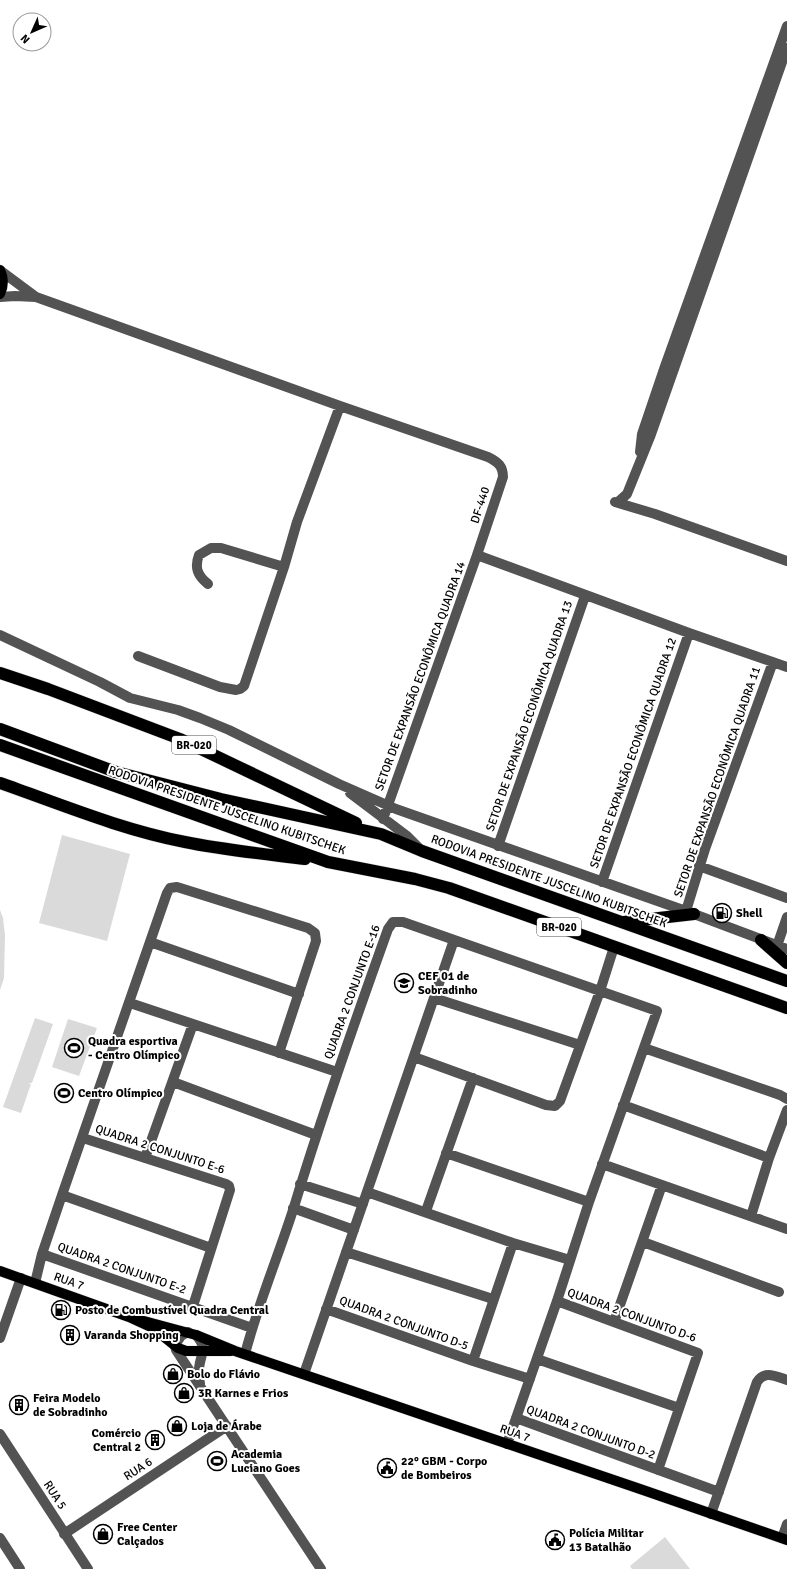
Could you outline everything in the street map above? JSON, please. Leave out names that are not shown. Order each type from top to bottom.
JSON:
[{"type":"highway","name":"BR-020","points":[[0,673],[48,689],[180,739],[306,800],[381,834]]},
{"type":"highway","name":"RODOVIA PRESIDENTE JUSCELINO KUBITSCHEK","points":[[0,729],[116,772],[221,799],[381,834],[422,851],[787,981]]},
{"type":"highway","name":"RODOVIA PRESIDENTE JUSCELINO KUBITSCHEK","points":[[0,746],[328,862],[415,878],[449,888],[787,1008]]},
{"type":"highway","name":"BR-020","points":[[0,783],[109,821],[184,842],[232,850],[328,862]]},
{"type":"highway","points":[[621,922],[690,912]]},
{"type":"highway","points":[[761,940],[787,963]]},
{"type":"main road","points":[[0,294],[3,283],[1,270]]},
{"type":"main road","name":"RUA 7","points":[[0,1271],[129,1317],[153,1328],[175,1345],[186,1351],[235,1351]]},
{"type":"main road","name":"RUA 7","points":[[129,1317],[192,1333],[235,1351],[784,1539]]},
{"type":"street","points":[[638,464],[642,434],[751,123],[787,26]]},
{"type":"street","points":[[787,48],[650,438],[638,464],[627,494],[614,502],[787,561]]},
{"type":"street","points":[[1,270],[36,297]]},
{"type":"street","points":[[0,297],[36,297],[340,406],[297,522],[284,567],[246,681],[240,689],[231,690],[220,687],[138,656]]},
{"type":"street","name":"DF-440","points":[[340,406],[488,457],[499,464],[502,468],[503,477],[477,556]]},
{"type":"street","points":[[208,584],[201,578],[197,570],[196,563],[199,555],[211,548],[221,548],[284,567]]},
{"type":"street","points":[[477,556],[585,596],[787,667]]},
{"type":"street","name":"SETOR DE EXPANSÃO ECONÔMICA QUADRA 14","points":[[383,818],[477,556]]},
{"type":"street","name":"SETOR DE EXPANSÃO ECONÔMICA QUADRA 13","points":[[498,846],[585,596]]},
{"type":"street","name":"SETOR DE EXPANSÃO ECONÔMICA QUADRA 12","points":[[602,882],[689,633]]},
{"type":"street","points":[[0,635],[100,682],[130,698],[178,710],[229,730],[339,784],[388,805],[498,846],[690,912],[787,949]]},
{"type":"street","name":"SETOR DE EXPANSÃO ECONÔMICA QUADRA 11","points":[[690,912],[699,866],[773,662]]},
{"type":"street","points":[[339,784],[407,836],[422,851]]},
{"type":"street","points":[[699,866],[787,898]]},
{"type":"street","points":[[35,1283],[42,1254],[62,1195],[130,1003],[166,893],[170,888],[177,887],[308,928],[315,933],[316,941],[279,1054]]},
{"type":"street","points":[[777,946],[787,917]]},
{"type":"street","name":"QUADRA 2 CONJUNTO E-16","points":[[245,1354],[252,1328],[294,1208],[300,1184],[337,1072],[388,929],[393,922],[403,922],[454,940]]},
{"type":"street","points":[[304,1374],[454,940],[657,1011],[602,1164],[557,1301],[507,1444]]},
{"type":"street","points":[[150,942],[299,994]]},
{"type":"street","points":[[414,1057],[546,1105],[555,1106],[560,1101],[600,991],[614,947]]},
{"type":"street","points":[[434,998],[580,1045]]},
{"type":"street","points":[[130,1003],[279,1054],[337,1072]]},
{"type":"street","points":[[145,1158],[193,1024]]},
{"type":"street","points":[[644,1048],[780,1095],[787,1100]]},
{"type":"street","points":[[426,1211],[473,1078]]},
{"type":"street","points":[[173,1082],[316,1135]]},
{"type":"street","points":[[623,1106],[769,1158]]},
{"type":"street","points":[[751,1216],[769,1158],[787,1110]]},
{"type":"street","name":"QUADRA 2 CONJUNTO E-6","points":[[83,1138],[229,1186],[230,1190],[211,1248]]},
{"type":"street","points":[[446,1154],[589,1202]]},
{"type":"street","points":[[602,1164],[787,1229]]},
{"type":"street","points":[[300,1184],[363,1204]]},
{"type":"street","points":[[614,1322],[662,1185]]},
{"type":"street","points":[[367,1192],[426,1211],[513,1243],[570,1260]]},
{"type":"street","points":[[62,1195],[211,1248],[193,1306]]},
{"type":"street","points":[[294,1208],[354,1230]]},
{"type":"street","points":[[642,1242],[779,1292]]},
{"type":"street","points":[[473,1361],[513,1243]]},
{"type":"street","points":[[346,1252],[493,1299]]},
{"type":"street","name":"QUADRA 2 CONJUNTO E-2","points":[[42,1254],[252,1328]]},
{"type":"street","points":[[0,1338],[21,1278]]},
{"type":"street","name":"QUADRA 2 CONJUNTO D-6","points":[[557,1301],[698,1352],[679,1408]]},
{"type":"street","name":"QUADRA 2 CONJUNTO D-5","points":[[326,1309],[473,1361],[530,1379]]},
{"type":"street","points":[[200,1384],[199,1368],[204,1352],[202,1344],[192,1333],[181,1336],[175,1345],[176,1350],[200,1384],[321,1569]]},
{"type":"street","points":[[537,1359],[679,1408],[658,1470]]},
{"type":"street","points":[[711,1514],[757,1382],[760,1377],[769,1374],[787,1380]]},
{"type":"street","name":"QUADRA 2 CONJUNTO D-2","points":[[516,1418],[719,1492]]},
{"type":"street","name":"RUA 6","points":[[64,1534],[227,1426]]},
{"type":"street","name":"RUA 5","points":[[0,1434],[88,1569]]},
{"type":"street","points":[[784,1539],[787,1524]]},
{"type":"street","points":[[0,1539],[20,1569]]},
{"type":"shaded area","points":[[62,835],[130,854],[107,941],[39,923]]},
{"type":"shaded area","points":[[0,910],[3,918],[5,935],[4,978],[0,990]]},
{"type":"shaded area","points":[[35,1018],[53,1024],[32,1083],[28,1083],[31,1084],[21,1113],[3,1107]]},
{"type":"shaded area","name":"Quadra esportiva - Centro Olímpico","points":[[68,1019],[97,1028],[79,1076],[52,1067]]},
{"type":"shaded area","points":[[665,1537],[690,1569],[632,1569],[630,1566]]},
{"type":"place","name":"Shell","points":[[722,913]]},
{"type":"place","name":"CEF 01 de Sobradinho","points":[[404,983]]},
{"type":"place","name":"Quadra esportiva - Centro Olímpico","points":[[74,1048]]},
{"type":"place","name":"Centro Olímpico","points":[[64,1093]]},
{"type":"place","name":"Posto de Combustível Quadra Central","points":[[61,1310]]},
{"type":"place","name":"Varanda Shopping","points":[[70,1335]]},
{"type":"place","name":"Bolo do Flávio","points":[[173,1374]]},
{"type":"place","name":"3R Karnes e Frios","points":[[184,1393]]},
{"type":"place","name":"Feira Modelo de Sobradinho","points":[[19,1405]]},
{"type":"place","name":"Loja de Árabe","points":[[177,1426]]},
{"type":"place","name":"Comércio Central 2","points":[[155,1440]]},
{"type":"place","name":"Academia Luciano Goes","points":[[217,1461]]},
{"type":"place","name":"22° GBM - Corpo de Bombeiros","points":[[387,1468]]},
{"type":"place","name":"Free Center Calçados","points":[[103,1534]]},
{"type":"place","name":"Polícia Militar 13 Batalhão","points":[[555,1540]]}]
